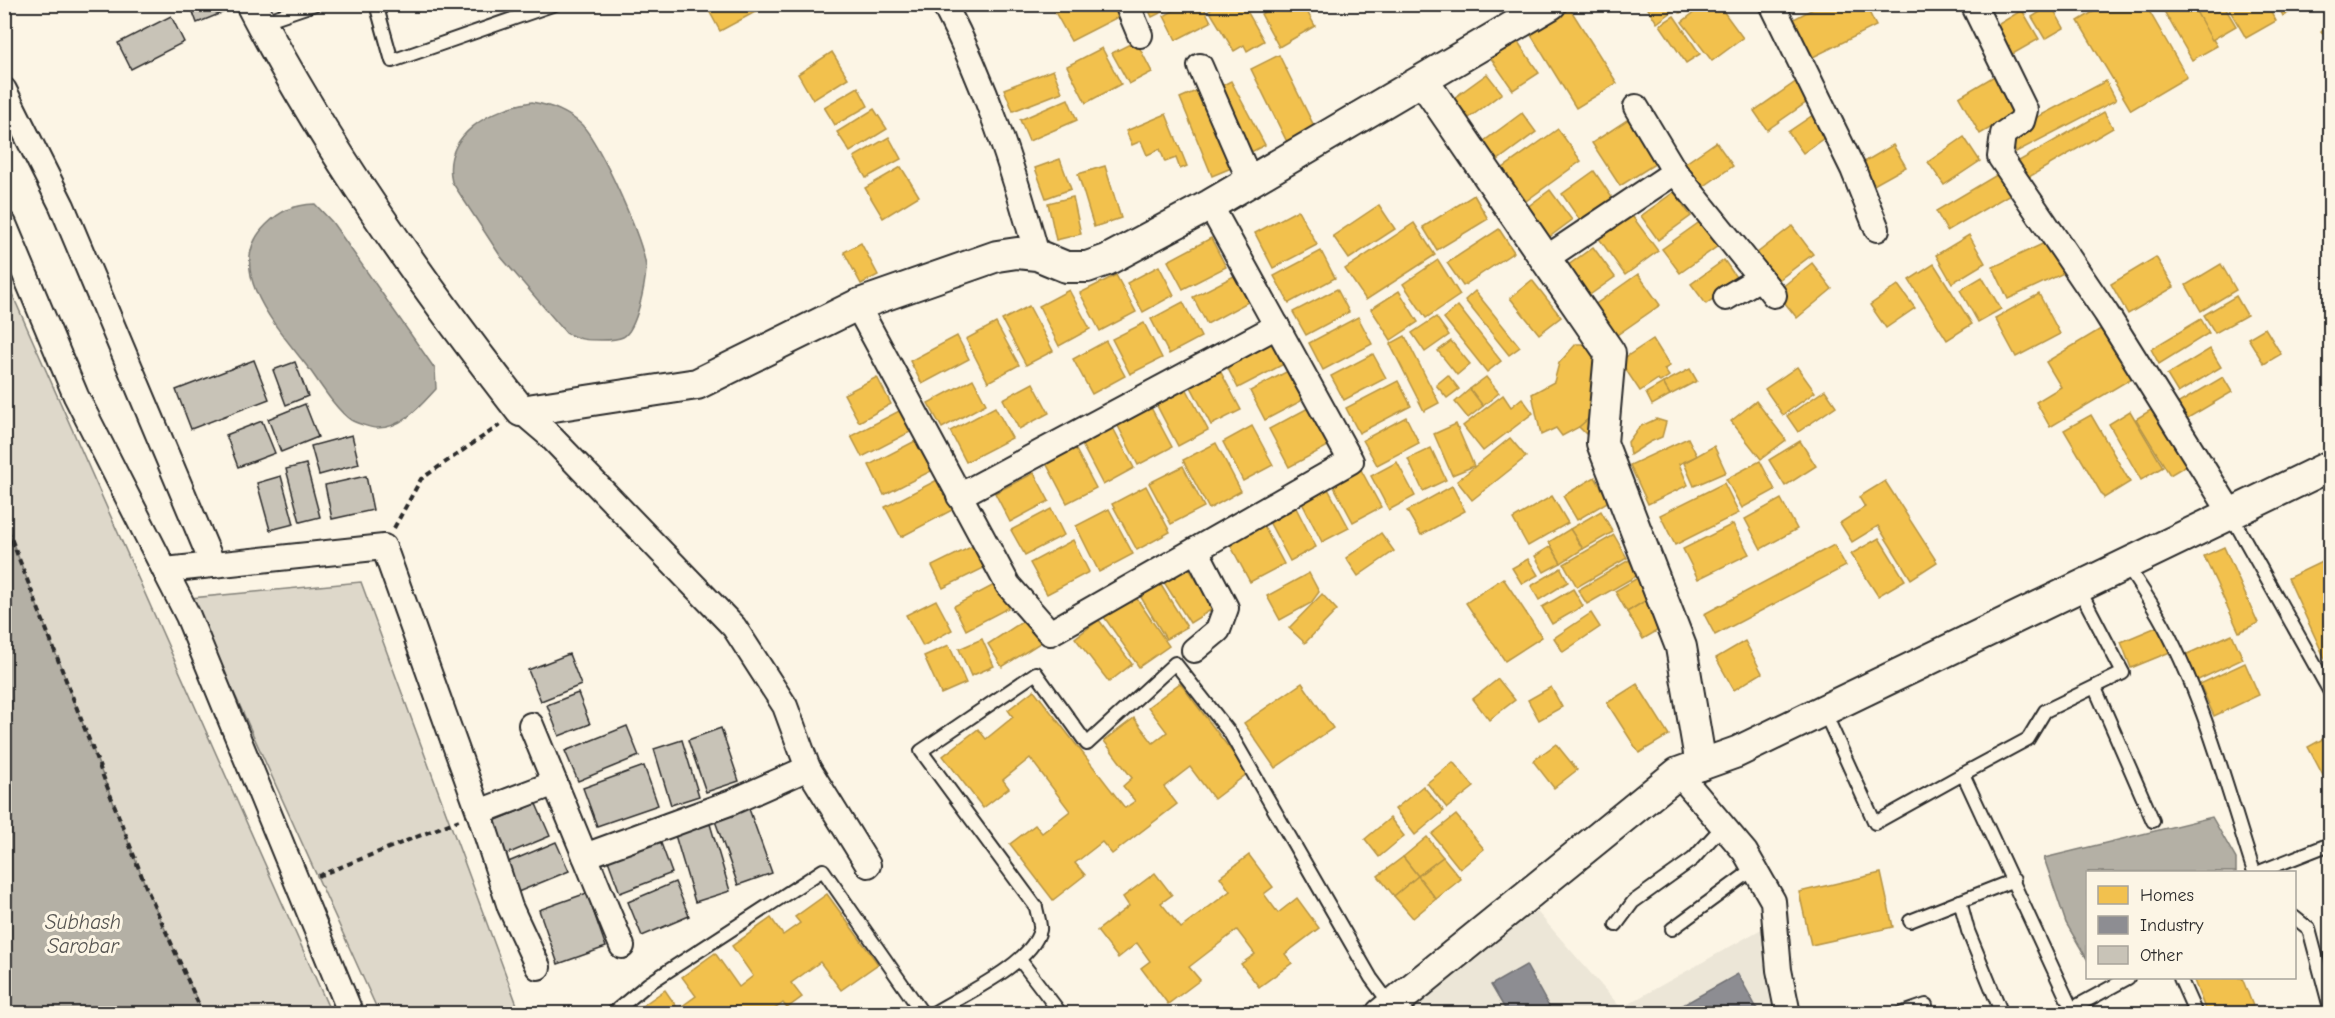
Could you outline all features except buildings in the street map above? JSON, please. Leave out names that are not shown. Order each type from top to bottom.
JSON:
[{"type":"street","points":[[944,4],[964,43],[986,95],[1016,181],[1037,255]]},
{"type":"street","points":[[1127,4],[1140,35]]},
{"type":"street","points":[[521,411],[697,384],[857,305],[997,256],[1017,253],[1037,255],[1066,267],[1087,267],[1107,260],[1210,205],[1424,82],[1551,4]]},
{"type":"street","points":[[1772,4],[1853,168],[1877,229]]},
{"type":"street","points":[[1973,4],[2025,110],[2022,122],[2003,134],[2000,158],[2106,313],[2231,513]]},
{"type":"street","points":[[256,14],[331,142],[390,232],[434,296],[521,411],[548,434],[734,627],[785,706],[808,768],[868,865]]},
{"type":"street","points":[[1200,66],[1250,181]]},
{"type":"street","points":[[1424,82],[1610,353],[1602,443],[1681,647],[1690,769],[1723,826],[1755,868],[1773,902],[1779,970],[1788,1014]]},
{"type":"street","points":[[4,90],[62,206],[213,565]]},
{"type":"street","points":[[1635,107],[1675,172],[1767,287],[1726,298]]},
{"type":"street","points":[[1545,259],[1675,172]]},
{"type":"street","points":[[857,305],[1008,585],[1050,633],[1351,461],[1210,205]]},
{"type":"street","points":[[4,224],[76,396],[188,616],[351,1014]]},
{"type":"street","points":[[959,495],[1277,326]]},
{"type":"street","points":[[1386,1009],[1690,769],[1737,752],[2331,466]]},
{"type":"street","points":[[165,570],[384,547],[479,812],[510,906],[538,967]]},
{"type":"street","points":[[1194,650],[1218,630],[1226,608],[1196,550]]},
{"type":"street","points":[[531,725],[622,946]]},
{"type":"street","points":[[585,856],[732,802],[808,768]]},
{"type":"street","points":[[479,812],[555,783]]},
{"type":"lane","points":[[256,14],[315,4]]},
{"type":"lane","points":[[376,4],[392,61],[555,4]]},
{"type":"lane","points":[[2231,513],[2331,692]]},
{"type":"lane","points":[[2126,564],[2159,616],[2184,668],[2223,775],[2253,871]]},
{"type":"lane","points":[[1823,710],[1875,823],[2028,740],[2045,711],[2123,673],[2078,587]]},
{"type":"lane","points":[[932,1014],[1020,960],[1032,946],[1040,929],[1036,907],[921,751],[1036,674],[1087,744],[1175,663],[1230,733],[1371,978],[1386,1009]]},
{"type":"lane","points":[[2095,688],[2153,821]]},
{"type":"lane","points":[[1963,774],[2014,880],[2070,1012],[2126,979]]},
{"type":"lane","points":[[1616,926],[1633,902],[1693,859],[1723,826]]},
{"type":"lane","points":[[2264,871],[2331,844]]},
{"type":"lane","points":[[1672,929],[1755,868]]},
{"type":"lane","points":[[612,1014],[648,984],[823,870],[923,1014]]},
{"type":"lane","points":[[1910,921],[2014,880]]},
{"type":"lane","points":[[1960,901],[2002,1014]]},
{"type":"lane","points":[[2296,918],[2309,929],[2331,1008]]},
{"type":"lane","points":[[1020,960],[1061,1014]]},
{"type":"lane","points":[[2180,979],[2196,1014]]},
{"type":"lane","points":[[1900,1014],[1926,1005]]},
{"type":"path","points":[[384,547],[421,479],[521,411]]},
{"type":"path","points":[[4,519],[146,886],[204,1014]]},
{"type":"path","points":[[296,884],[479,812]]},
{"type":"shaded area","points":[[5,278],[331,1013],[5,1013]]},
{"type":"shaded area","points":[[361,582],[520,1013],[379,1013],[191,598]]},
{"type":"shaded area","points":[[1532,906],[1621,1008],[1765,927],[1777,1014],[1402,1014]]},
{"type":"water","points":[[532,102],[564,112],[581,124],[599,150],[630,217],[646,269],[636,316],[628,333],[621,338],[587,340],[566,333],[501,257],[452,182],[451,165],[454,151],[473,127],[501,110]]},
{"type":"water","points":[[315,204],[332,222],[435,369],[436,389],[410,415],[395,424],[377,428],[367,426],[356,423],[340,410],[272,320],[252,281],[250,261],[254,243],[266,225],[288,209]]},
{"type":"water","name":"Subhash Sarobar","points":[[4,520],[146,887],[203,1013],[5,1013]]},
{"type":"water","points":[[2212,817],[2236,859],[2236,871],[2086,871],[2086,957],[2066,923],[2044,858]]}]
